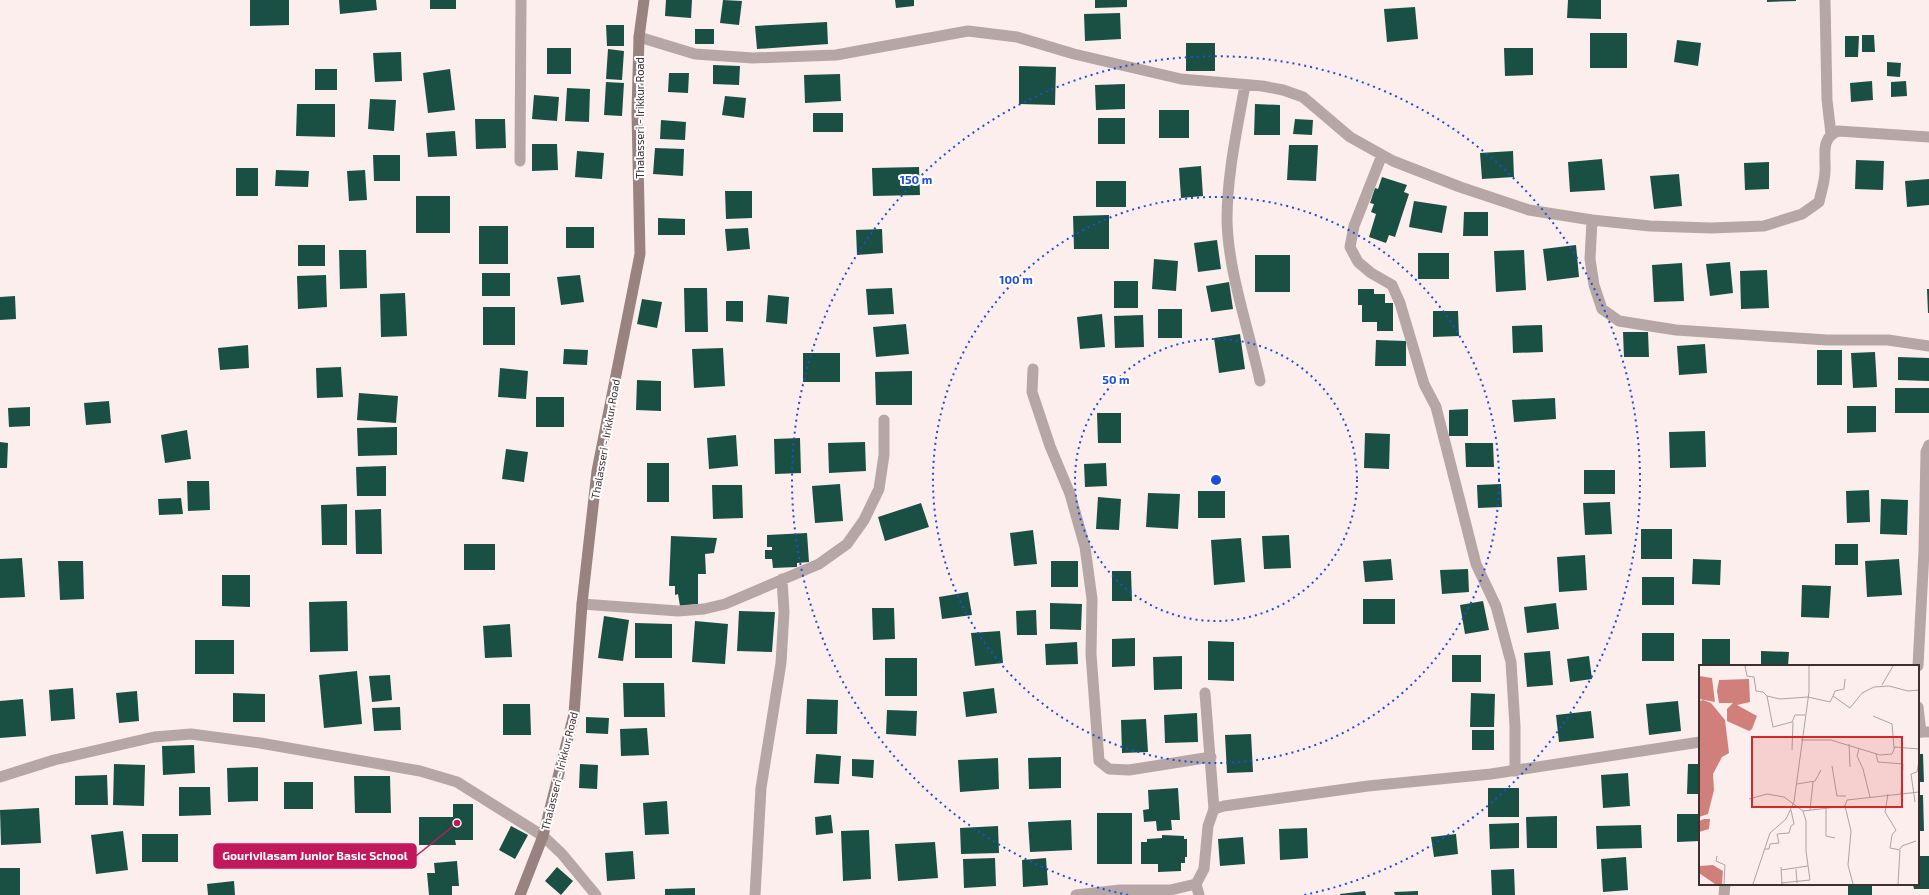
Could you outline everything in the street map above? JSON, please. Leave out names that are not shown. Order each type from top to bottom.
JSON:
[{"type":"main road","name":"Thalasseri - Irikkur Road","points":[[520,895],[543,836],[574,714],[582,604],[597,471],[640,254],[637,113],[639,37],[644,0]]},
{"type":"street","points":[[520,160],[521,0]]},
{"type":"street","points":[[1825,0],[1827,100],[1831,134]]},
{"type":"street","points":[[639,37],[695,54],[753,58],[836,55],[968,31],[1017,37],[1074,54],[1181,79],[1283,90],[1303,97],[1350,137],[1382,156],[1460,187],[1529,210],[1592,220],[1658,226],[1764,226],[1802,214],[1819,202],[1825,172],[1826,141],[1831,134],[1838,131],[1929,136]]},
{"type":"street","points":[[1245,85],[1228,187],[1227,222],[1230,256],[1260,381]]},
{"type":"street","points":[[1382,156],[1354,226],[1350,247],[1358,262],[1371,273],[1392,285],[1400,303],[1424,384],[1436,407],[1476,564],[1496,606],[1511,662],[1515,726],[1515,771]]},
{"type":"street","points":[[1592,220],[1590,259],[1594,285],[1602,309],[1619,321],[1676,330],[1827,340],[1888,340],[1929,346]]},
{"type":"street","points":[[1033,369],[1032,392],[1050,446],[1070,494],[1085,547],[1092,599],[1091,654],[1099,761],[1109,769],[1130,770],[1211,757]]},
{"type":"street","points":[[582,604],[678,611],[704,609],[725,604],[819,564],[847,544],[864,520],[879,489],[884,455],[884,420]]},
{"type":"street","points":[[1918,665],[1924,551],[1926,452],[1929,445]]},
{"type":"street","points":[[755,895],[761,788],[781,663],[784,612],[782,579]]},
{"type":"street","points":[[1199,895],[1196,884],[1204,870],[1208,826],[1214,809],[1205,693]]},
{"type":"street","points":[[1919,712],[1923,732]]},
{"type":"street","points":[[0,777],[54,760],[154,736],[191,734],[260,743],[420,771],[458,782],[543,836],[562,854],[596,895]]},
{"type":"street","points":[[1214,809],[1224,806],[1368,786],[1515,771],[1699,742]]},
{"type":"street","points":[[1076,895],[1120,890],[1170,890],[1196,884]]},
{"type":"street","points":[[1724,895],[1726,885]]},
{"type":"building","points":[[250,0],[289,0],[289,25],[250,26]]},
{"type":"building","points":[[339,0],[376,0],[377,10],[340,14]]},
{"type":"building","points":[[430,0],[456,0],[456,9],[430,9]]},
{"type":"building","points":[[666,0],[692,0],[691,18],[665,16]]},
{"type":"building","points":[[723,0],[742,1],[739,25],[720,23]]},
{"type":"building","points":[[895,0],[914,0],[914,6],[896,8]]},
{"type":"building","points":[[1095,0],[1127,0],[1127,7],[1095,8]]},
{"type":"building","points":[[1568,0],[1601,0],[1601,19],[1567,18]]},
{"type":"building","points":[[1767,0],[1796,0],[1796,1],[1767,2]]},
{"type":"building","points":[[1415,7],[1418,39],[1387,42],[1384,9]]},
{"type":"building","points":[[1120,13],[1121,39],[1085,41],[1084,14]]},
{"type":"building","points":[[827,22],[828,44],[757,49],[755,26]]},
{"type":"building","points":[[606,25],[624,25],[624,46],[607,46]]},
{"type":"building","points":[[695,29],[714,29],[714,44],[695,44]]},
{"type":"building","points":[[1590,33],[1627,33],[1627,68],[1590,68]]},
{"type":"building","points":[[1862,35],[1874,35],[1875,52],[1862,52]]},
{"type":"building","points":[[1845,36],[1859,36],[1858,57],[1845,57]]},
{"type":"building","points":[[1677,40],[1701,43],[1698,66],[1674,62]]},
{"type":"building","points":[[1186,43],[1215,43],[1215,71],[1186,71]]},
{"type":"building","points":[[547,48],[571,48],[571,74],[547,74]]},
{"type":"building","points":[[1504,48],[1533,48],[1533,75],[1505,76]]},
{"type":"building","points":[[608,49],[624,51],[622,80],[606,79]]},
{"type":"building","points":[[401,52],[402,81],[375,82],[373,53]]},
{"type":"building","points":[[1887,62],[1901,63],[1900,77],[1887,76]]},
{"type":"building","points":[[713,65],[740,66],[739,85],[713,84]]},
{"type":"building","points":[[1019,66],[1056,67],[1055,105],[1019,104]]},
{"type":"building","points":[[315,69],[337,69],[337,90],[315,90]]},
{"type":"building","points":[[450,69],[455,110],[428,113],[423,73]]},
{"type":"building","points":[[669,73],[689,73],[688,93],[668,92]]},
{"type":"building","points":[[840,74],[841,101],[805,103],[804,75]]},
{"type":"building","points":[[1872,81],[1873,100],[1851,102],[1850,83]]},
{"type":"building","points":[[1906,81],[1907,96],[1891,97],[1891,82]]},
{"type":"building","points":[[606,82],[624,83],[622,116],[604,115]]},
{"type":"building","points":[[1125,84],[1125,109],[1096,110],[1095,85]]},
{"type":"building","points":[[567,88],[590,89],[589,122],[565,121]]},
{"type":"building","points":[[534,95],[559,97],[557,121],[532,119]]},
{"type":"building","points":[[725,96],[746,98],[744,118],[722,115]]},
{"type":"building","points":[[370,99],[396,100],[394,131],[368,129]]},
{"type":"building","points":[[297,104],[335,104],[335,137],[296,136]]},
{"type":"building","points":[[1255,104],[1280,105],[1280,135],[1254,135]]},
{"type":"building","points":[[1159,110],[1189,110],[1189,138],[1159,138]]},
{"type":"building","points":[[813,113],[843,113],[843,132],[813,132]]},
{"type":"building","points":[[1098,118],[1125,118],[1125,144],[1098,144]]},
{"type":"building","points":[[475,119],[505,119],[506,148],[476,149]]},
{"type":"building","points":[[1295,119],[1313,120],[1312,135],[1293,134]]},
{"type":"building","points":[[661,120],[686,122],[685,140],[660,139]]},
{"type":"building","points":[[455,131],[457,156],[428,157],[426,133]]},
{"type":"building","points":[[532,144],[557,144],[558,170],[532,171]]},
{"type":"building","points":[[1289,145],[1318,145],[1316,181],[1287,180]]},
{"type":"building","points":[[655,148],[684,149],[683,176],[653,174]]},
{"type":"building","points":[[577,151],[604,153],[602,179],[575,177]]},
{"type":"building","points":[[1513,151],[1514,177],[1482,179],[1480,153]]},
{"type":"building","points":[[373,155],[400,155],[400,181],[374,181]]},
{"type":"building","points":[[1602,159],[1605,190],[1570,192],[1568,162]]},
{"type":"building","points":[[1856,160],[1884,161],[1883,190],[1855,189]]},
{"type":"building","points":[[1769,162],[1769,189],[1745,190],[1744,163]]},
{"type":"building","points":[[1201,166],[1203,196],[1181,198],[1179,168]]},
{"type":"building","points":[[919,167],[920,195],[873,196],[872,168]]},
{"type":"building","points":[[236,168],[258,168],[258,196],[236,196]]},
{"type":"building","points":[[276,170],[309,171],[308,187],[275,186]]},
{"type":"building","points":[[365,170],[367,200],[349,201],[347,171]]},
{"type":"building","points":[[1679,174],[1682,206],[1654,209],[1650,176]]},
{"type":"building","points":[[1382,177],[1407,185],[1404,192],[1409,194],[1395,237],[1389,235],[1386,243],[1369,237],[1376,214],[1371,212],[1374,204],[1370,203],[1375,188],[1378,189]]},
{"type":"building","points":[[1929,179],[1929,205],[1907,207],[1905,181]]},
{"type":"building","points":[[1096,181],[1126,181],[1126,207],[1096,207]]},
{"type":"building","points":[[725,191],[752,191],[752,218],[726,219]]},
{"type":"building","points":[[416,196],[450,196],[450,233],[416,233]]},
{"type":"building","points":[[1414,201],[1447,206],[1442,233],[1409,227]]},
{"type":"building","points":[[1464,212],[1488,212],[1488,236],[1463,236]]},
{"type":"building","points":[[1109,215],[1109,249],[1074,249],[1073,216]]},
{"type":"building","points":[[658,218],[685,219],[685,235],[658,235]]},
{"type":"building","points":[[479,226],[508,226],[508,264],[479,264]]},
{"type":"building","points":[[566,227],[594,227],[594,248],[566,248]]},
{"type":"building","points":[[748,228],[750,249],[727,251],[725,229]]},
{"type":"building","points":[[882,229],[883,253],[857,255],[856,230]]},
{"type":"building","points":[[1217,240],[1221,269],[1198,272],[1194,243]]},
{"type":"building","points":[[298,245],[325,245],[325,266],[298,266]]},
{"type":"building","points":[[1576,245],[1579,277],[1547,281],[1543,249]]},
{"type":"building","points":[[339,250],[366,250],[367,288],[340,289]]},
{"type":"building","points":[[1524,250],[1526,290],[1496,292],[1494,251]]},
{"type":"building","points":[[1418,253],[1449,253],[1449,279],[1418,279]]},
{"type":"building","points":[[1255,255],[1290,255],[1290,292],[1255,292]]},
{"type":"building","points":[[1154,259],[1178,261],[1176,291],[1152,289]]},
{"type":"building","points":[[1730,262],[1733,293],[1710,296],[1706,264]]},
{"type":"building","points":[[1682,263],[1684,301],[1654,302],[1652,265]]},
{"type":"building","points":[[1767,270],[1769,308],[1741,309],[1740,271]]},
{"type":"building","points":[[482,273],[510,273],[510,296],[482,296]]},
{"type":"building","points":[[326,275],[327,307],[298,309],[297,276]]},
{"type":"building","points":[[580,275],[584,302],[561,305],[557,277]]},
{"type":"building","points":[[1114,281],[1138,281],[1138,308],[1114,308]]},
{"type":"building","points":[[1229,282],[1233,309],[1211,312],[1206,286]]},
{"type":"building","points":[[684,288],[707,288],[708,332],[685,332]]},
{"type":"building","points":[[892,288],[894,314],[868,315],[866,289]]},
{"type":"building","points":[[1358,289],[1374,289],[1374,294],[1385,294],[1385,303],[1393,303],[1393,331],[1377,331],[1377,322],[1362,322],[1362,305],[1358,305]]},
{"type":"building","points":[[1927,289],[1929,289],[1929,313],[1928,313]]},
{"type":"building","points":[[405,293],[407,336],[381,337],[380,294]]},
{"type":"building","points":[[768,295],[789,297],[787,324],[766,322]]},
{"type":"building","points":[[15,296],[16,319],[0,320],[0,297]]},
{"type":"building","points":[[642,299],[662,302],[657,328],[637,324]]},
{"type":"building","points":[[726,301],[743,301],[743,322],[726,321]]},
{"type":"building","points":[[483,307],[515,307],[515,345],[483,345]]},
{"type":"building","points":[[1158,309],[1182,309],[1182,338],[1158,338]]},
{"type":"building","points":[[1433,311],[1458,311],[1459,336],[1433,337]]},
{"type":"building","points":[[1102,314],[1105,347],[1080,349],[1077,317]]},
{"type":"building","points":[[1143,315],[1144,347],[1115,348],[1114,316]]},
{"type":"building","points":[[906,324],[909,354],[876,357],[873,327]]},
{"type":"building","points":[[1542,325],[1543,352],[1513,353],[1512,326]]},
{"type":"building","points":[[1623,332],[1648,332],[1649,357],[1624,357]]},
{"type":"building","points":[[1240,334],[1245,369],[1219,373],[1214,338]]},
{"type":"building","points":[[1376,340],[1406,341],[1406,366],[1375,366]]},
{"type":"building","points":[[1705,344],[1707,373],[1679,375],[1677,346]]},
{"type":"building","points":[[248,345],[249,368],[220,370],[218,348]]},
{"type":"building","points":[[723,348],[725,386],[694,388],[692,349]]},
{"type":"building","points":[[564,349],[588,350],[587,365],[563,364]]},
{"type":"building","points":[[1817,350],[1842,350],[1842,385],[1817,385]]},
{"type":"building","points":[[1875,352],[1877,387],[1853,388],[1851,353]]},
{"type":"building","points":[[803,353],[840,353],[840,382],[803,382]]},
{"type":"building","points":[[1898,357],[1929,358],[1929,381],[1898,380]]},
{"type":"building","points":[[341,367],[343,397],[317,398],[316,368]]},
{"type":"building","points":[[500,368],[528,371],[526,399],[498,397]]},
{"type":"building","points":[[912,371],[912,405],[876,405],[875,372]]},
{"type":"building","points":[[637,380],[661,381],[661,411],[636,410]]},
{"type":"building","points":[[1895,388],[1929,388],[1929,413],[1895,413]]},
{"type":"building","points":[[359,393],[398,396],[396,423],[357,420]]},
{"type":"building","points":[[536,397],[564,397],[564,427],[536,427]]},
{"type":"building","points":[[1555,398],[1556,419],[1514,422],[1512,400]]},
{"type":"building","points":[[109,401],[111,423],[86,425],[84,403]]},
{"type":"building","points":[[1847,406],[1876,406],[1876,432],[1847,433]]},
{"type":"building","points":[[30,407],[30,426],[9,427],[8,408]]},
{"type":"building","points":[[1468,409],[1468,436],[1449,436],[1449,410]]},
{"type":"building","points":[[1097,413],[1121,413],[1121,443],[1098,443]]},
{"type":"building","points":[[397,427],[397,455],[358,456],[357,428]]},
{"type":"building","points":[[187,430],[191,459],[165,463],[161,435]]},
{"type":"building","points":[[1705,431],[1706,467],[1670,468],[1669,432]]},
{"type":"building","points":[[1365,433],[1390,434],[1389,469],[1364,468]]},
{"type":"building","points":[[736,435],[738,466],[709,469],[707,438]]},
{"type":"building","points":[[800,438],[801,473],[775,474],[774,439]]},
{"type":"building","points":[[0,442],[8,443],[7,468],[0,468]]},
{"type":"building","points":[[865,442],[866,471],[829,473],[828,443]]},
{"type":"building","points":[[1465,443],[1493,443],[1494,467],[1466,467]]},
{"type":"building","points":[[506,449],[528,452],[524,482],[502,479]]},
{"type":"building","points":[[647,463],[669,463],[669,502],[647,502]]},
{"type":"building","points":[[1106,463],[1107,486],[1085,487],[1084,464]]},
{"type":"building","points":[[386,466],[386,496],[357,496],[356,467]]},
{"type":"building","points":[[1584,470],[1615,470],[1615,494],[1584,494]]},
{"type":"building","points":[[187,481],[209,481],[210,510],[188,511]]},
{"type":"building","points":[[840,484],[843,521],[815,523],[812,486]]},
{"type":"building","points":[[1501,484],[1502,507],[1478,508],[1477,485]]},
{"type":"building","points":[[712,485],[742,485],[743,518],[713,519]]},
{"type":"building","points":[[1869,490],[1870,522],[1847,523],[1846,491]]},
{"type":"building","points":[[1198,491],[1225,491],[1225,518],[1198,518]]},
{"type":"building","points":[[1148,493],[1180,494],[1178,529],[1146,527]]},
{"type":"building","points":[[1098,497],[1121,499],[1119,530],[1096,529]]},
{"type":"building","points":[[181,498],[183,514],[159,515],[158,499]]},
{"type":"building","points":[[1881,499],[1908,500],[1907,535],[1880,534]]},
{"type":"building","points":[[1610,502],[1612,534],[1585,535],[1583,503]]},
{"type":"building","points":[[921,503],[929,527],[885,541],[878,517]]},
{"type":"building","points":[[347,504],[347,545],[322,545],[321,505]]},
{"type":"building","points":[[381,509],[382,554],[356,554],[355,510]]},
{"type":"building","points":[[1641,529],[1672,529],[1672,559],[1641,559]]},
{"type":"building","points":[[1033,530],[1037,564],[1014,566],[1010,533]]},
{"type":"building","points":[[807,533],[809,562],[797,563],[797,567],[773,568],[772,559],[765,559],[765,550],[772,550],[772,547],[767,547],[767,535]]},
{"type":"building","points":[[1289,535],[1291,568],[1264,569],[1262,536]]},
{"type":"building","points":[[671,536],[717,538],[714,553],[705,554],[706,574],[698,574],[698,604],[680,606],[678,594],[675,595],[675,586],[669,586]]},
{"type":"building","points":[[1241,538],[1245,582],[1214,585],[1211,540]]},
{"type":"building","points":[[464,544],[495,544],[495,570],[464,570]]},
{"type":"building","points":[[1835,544],[1858,544],[1858,565],[1835,565]]},
{"type":"building","points":[[1585,555],[1587,590],[1559,592],[1557,557]]},
{"type":"building","points":[[22,558],[25,597],[0,598],[0,559]]},
{"type":"building","points":[[1391,559],[1393,580],[1365,582],[1363,561]]},
{"type":"building","points":[[1693,559],[1721,560],[1720,585],[1692,584]]},
{"type":"building","points":[[1899,559],[1902,595],[1867,597],[1865,561]]},
{"type":"building","points":[[58,561],[83,561],[84,599],[60,600]]},
{"type":"building","points":[[1051,561],[1078,561],[1078,587],[1051,587]]},
{"type":"building","points":[[1468,569],[1469,592],[1442,594],[1440,570]]},
{"type":"building","points":[[1112,571],[1131,571],[1132,601],[1112,601]]},
{"type":"building","points":[[222,575],[250,575],[250,607],[222,606]]},
{"type":"building","points":[[1642,577],[1674,577],[1674,605],[1642,605]]},
{"type":"building","points":[[1802,585],[1831,586],[1829,618],[1801,617]]},
{"type":"building","points":[[968,592],[972,615],[942,619],[939,597]]},
{"type":"building","points":[[1363,599],[1395,599],[1395,624],[1363,624]]},
{"type":"building","points":[[347,601],[348,651],[310,652],[309,602]]},
{"type":"building","points":[[1483,601],[1489,630],[1465,634],[1460,605]]},
{"type":"building","points":[[1050,603],[1082,604],[1081,630],[1050,629]]},
{"type":"building","points":[[1556,603],[1559,629],[1527,633],[1524,607]]},
{"type":"building","points":[[872,608],[894,608],[895,639],[873,640]]},
{"type":"building","points":[[1036,610],[1037,635],[1017,635],[1016,611]]},
{"type":"building","points":[[739,611],[775,612],[772,652],[737,651]]},
{"type":"building","points":[[604,616],[629,620],[623,661],[598,658]]},
{"type":"building","points":[[695,621],[728,624],[725,664],[692,662]]},
{"type":"building","points":[[635,623],[672,624],[672,658],[635,658]]},
{"type":"building","points":[[510,624],[512,657],[485,658],[483,626]]},
{"type":"building","points":[[1000,631],[1003,663],[975,666],[971,633]]},
{"type":"building","points":[[1642,633],[1674,633],[1674,661],[1642,661]]},
{"type":"building","points":[[1135,638],[1135,666],[1112,667],[1112,639]]},
{"type":"building","points":[[1702,639],[1730,639],[1730,665],[1702,665]]},
{"type":"building","points":[[195,640],[234,640],[234,674],[195,674]]},
{"type":"building","points":[[1208,641],[1234,642],[1234,681],[1208,680]]},
{"type":"building","points":[[1077,642],[1078,664],[1046,665],[1045,644]]},
{"type":"building","points":[[1550,651],[1553,685],[1527,687],[1524,653]]},
{"type":"building","points":[[1761,651],[1789,652],[1788,665],[1761,665]]},
{"type":"building","points":[[1452,655],[1481,655],[1481,682],[1452,682]]},
{"type":"building","points":[[1182,656],[1182,689],[1154,690],[1153,657]]},
{"type":"building","points":[[1589,656],[1592,679],[1570,682],[1567,659]]},
{"type":"building","points":[[885,658],[917,658],[917,696],[885,696]]},
{"type":"building","points":[[357,671],[362,724],[324,728],[319,675]]},
{"type":"building","points":[[390,675],[392,700],[372,702],[369,676]]},
{"type":"building","points":[[623,683],[664,683],[665,717],[624,717]]},
{"type":"building","points":[[73,688],[75,719],[51,721],[49,690]]},
{"type":"building","points":[[994,688],[997,713],[966,717],[963,692]]},
{"type":"building","points":[[137,691],[139,721],[119,723],[116,693]]},
{"type":"building","points":[[233,693],[265,694],[265,722],[233,722]]},
{"type":"building","points":[[1471,693],[1495,694],[1494,727],[1470,727]]},
{"type":"building","points":[[23,699],[26,736],[0,738],[0,701]]},
{"type":"building","points":[[807,699],[838,700],[837,734],[806,734]]},
{"type":"building","points":[[1678,701],[1681,731],[1649,735],[1646,704]]},
{"type":"building","points":[[503,704],[530,704],[531,735],[503,735]]},
{"type":"building","points":[[400,707],[401,730],[374,731],[372,708]]},
{"type":"building","points":[[887,710],[917,711],[916,736],[886,734]]},
{"type":"building","points":[[1591,711],[1594,738],[1559,742],[1556,715]]},
{"type":"building","points":[[1197,713],[1198,742],[1165,743],[1164,715]]},
{"type":"building","points":[[586,717],[609,718],[608,734],[586,733]]},
{"type":"building","points":[[1146,719],[1148,752],[1122,753],[1121,720]]},
{"type":"building","points":[[647,728],[649,755],[621,756],[620,729]]},
{"type":"building","points":[[1472,730],[1494,730],[1494,750],[1472,750]]},
{"type":"building","points":[[1251,734],[1253,772],[1227,773],[1225,735]]},
{"type":"building","points":[[194,745],[195,773],[163,775],[162,746]]},
{"type":"building","points":[[816,754],[841,756],[839,784],[814,783]]},
{"type":"building","points":[[1919,754],[1923,754],[1924,782],[1919,782]]},
{"type":"building","points":[[1061,757],[1061,788],[1029,789],[1028,758]]},
{"type":"building","points":[[998,758],[999,789],[960,792],[958,760]]},
{"type":"building","points":[[852,759],[874,760],[873,778],[852,776]]},
{"type":"building","points":[[114,764],[145,765],[144,806],[113,805]]},
{"type":"building","points":[[580,764],[598,765],[597,789],[579,788]]},
{"type":"building","points":[[1688,764],[1699,764],[1699,794],[1687,794]]},
{"type":"building","points":[[258,767],[258,801],[228,802],[227,768]]},
{"type":"building","points":[[1628,773],[1630,806],[1603,808],[1601,775]]},
{"type":"building","points":[[107,775],[108,805],[75,805],[75,776]]},
{"type":"building","points":[[354,776],[390,776],[391,813],[355,813]]},
{"type":"building","points":[[284,782],[313,782],[313,809],[284,809]]},
{"type":"building","points":[[179,787],[210,787],[211,815],[179,816]]},
{"type":"building","points":[[1178,788],[1180,820],[1171,820],[1172,830],[1157,831],[1156,821],[1144,822],[1143,810],[1149,809],[1148,790]]},
{"type":"building","points":[[1488,788],[1519,788],[1519,817],[1488,817]]},
{"type":"building","points":[[1919,795],[1923,795],[1924,831],[1919,831]]},
{"type":"building","points":[[667,801],[669,834],[645,835],[643,803]]},
{"type":"building","points":[[453,804],[473,804],[473,840],[455,840],[456,845],[419,845],[419,817],[453,817]]},
{"type":"building","points":[[39,808],[41,843],[1,845],[0,810]]},
{"type":"building","points":[[1097,813],[1132,813],[1132,864],[1097,864]]},
{"type":"building","points":[[1677,814],[1699,814],[1699,841],[1677,842]]},
{"type":"building","points":[[831,815],[833,833],[816,835],[815,817]]},
{"type":"building","points":[[1557,816],[1557,848],[1527,848],[1526,817]]},
{"type":"building","points":[[1071,820],[1072,850],[1030,852],[1028,822]]},
{"type":"building","points":[[1519,823],[1519,848],[1490,849],[1489,824]]},
{"type":"building","points":[[1641,825],[1642,848],[1597,849],[1596,826]]},
{"type":"building","points":[[511,826],[528,835],[515,859],[499,850]]},
{"type":"building","points":[[998,826],[999,853],[961,854],[960,828]]},
{"type":"building","points":[[1307,828],[1308,858],[1280,860],[1279,829]]},
{"type":"building","points":[[869,830],[871,879],[843,881],[841,831]]},
{"type":"building","points":[[123,831],[128,870],[96,874],[91,835]]},
{"type":"building","points":[[142,834],[178,834],[178,862],[142,862]]},
{"type":"building","points":[[1456,834],[1458,854],[1434,857],[1431,837]]},
{"type":"building","points":[[1162,835],[1184,836],[1184,839],[1187,839],[1187,857],[1185,857],[1185,863],[1181,863],[1181,871],[1158,872],[1158,864],[1141,864],[1141,842],[1147,842],[1147,839],[1162,838]]},
{"type":"building","points":[[1243,837],[1245,864],[1220,866],[1218,839]]},
{"type":"building","points":[[935,842],[938,878],[898,881],[895,844]]},
{"type":"building","points":[[633,851],[635,879],[607,881],[605,853]]},
{"type":"building","points":[[1919,856],[1929,856],[1929,889],[1914,889],[1913,885],[1919,885]]},
{"type":"building","points":[[1626,857],[1628,890],[1603,892],[1601,859]]},
{"type":"building","points":[[995,858],[996,886],[964,888],[963,859]]},
{"type":"building","points":[[1046,858],[1048,885],[1023,887],[1022,860]]},
{"type":"building","points":[[457,861],[459,886],[452,886],[452,895],[429,895],[427,873],[435,873],[434,863]]},
{"type":"building","points":[[557,867],[573,881],[561,895],[545,881]]},
{"type":"building","points":[[0,868],[20,868],[20,895],[0,895]]},
{"type":"building","points":[[1514,869],[1515,895],[1492,895],[1491,870]]},
{"type":"building","points":[[234,881],[235,895],[208,895],[207,884]]},
{"type":"building","points":[[1848,885],[1872,885],[1872,895],[1848,895]]},
{"type":"building","points":[[695,888],[695,895],[665,895],[665,889]]},
{"type":"building","points":[[1365,891],[1366,895],[1340,895],[1340,894]]},
{"type":"building","points":[[1418,891],[1418,895],[1395,895],[1394,892]]},
{"type":"place","name":"Gourivilasam Junior Basic School","points":[[457,823]]}]
